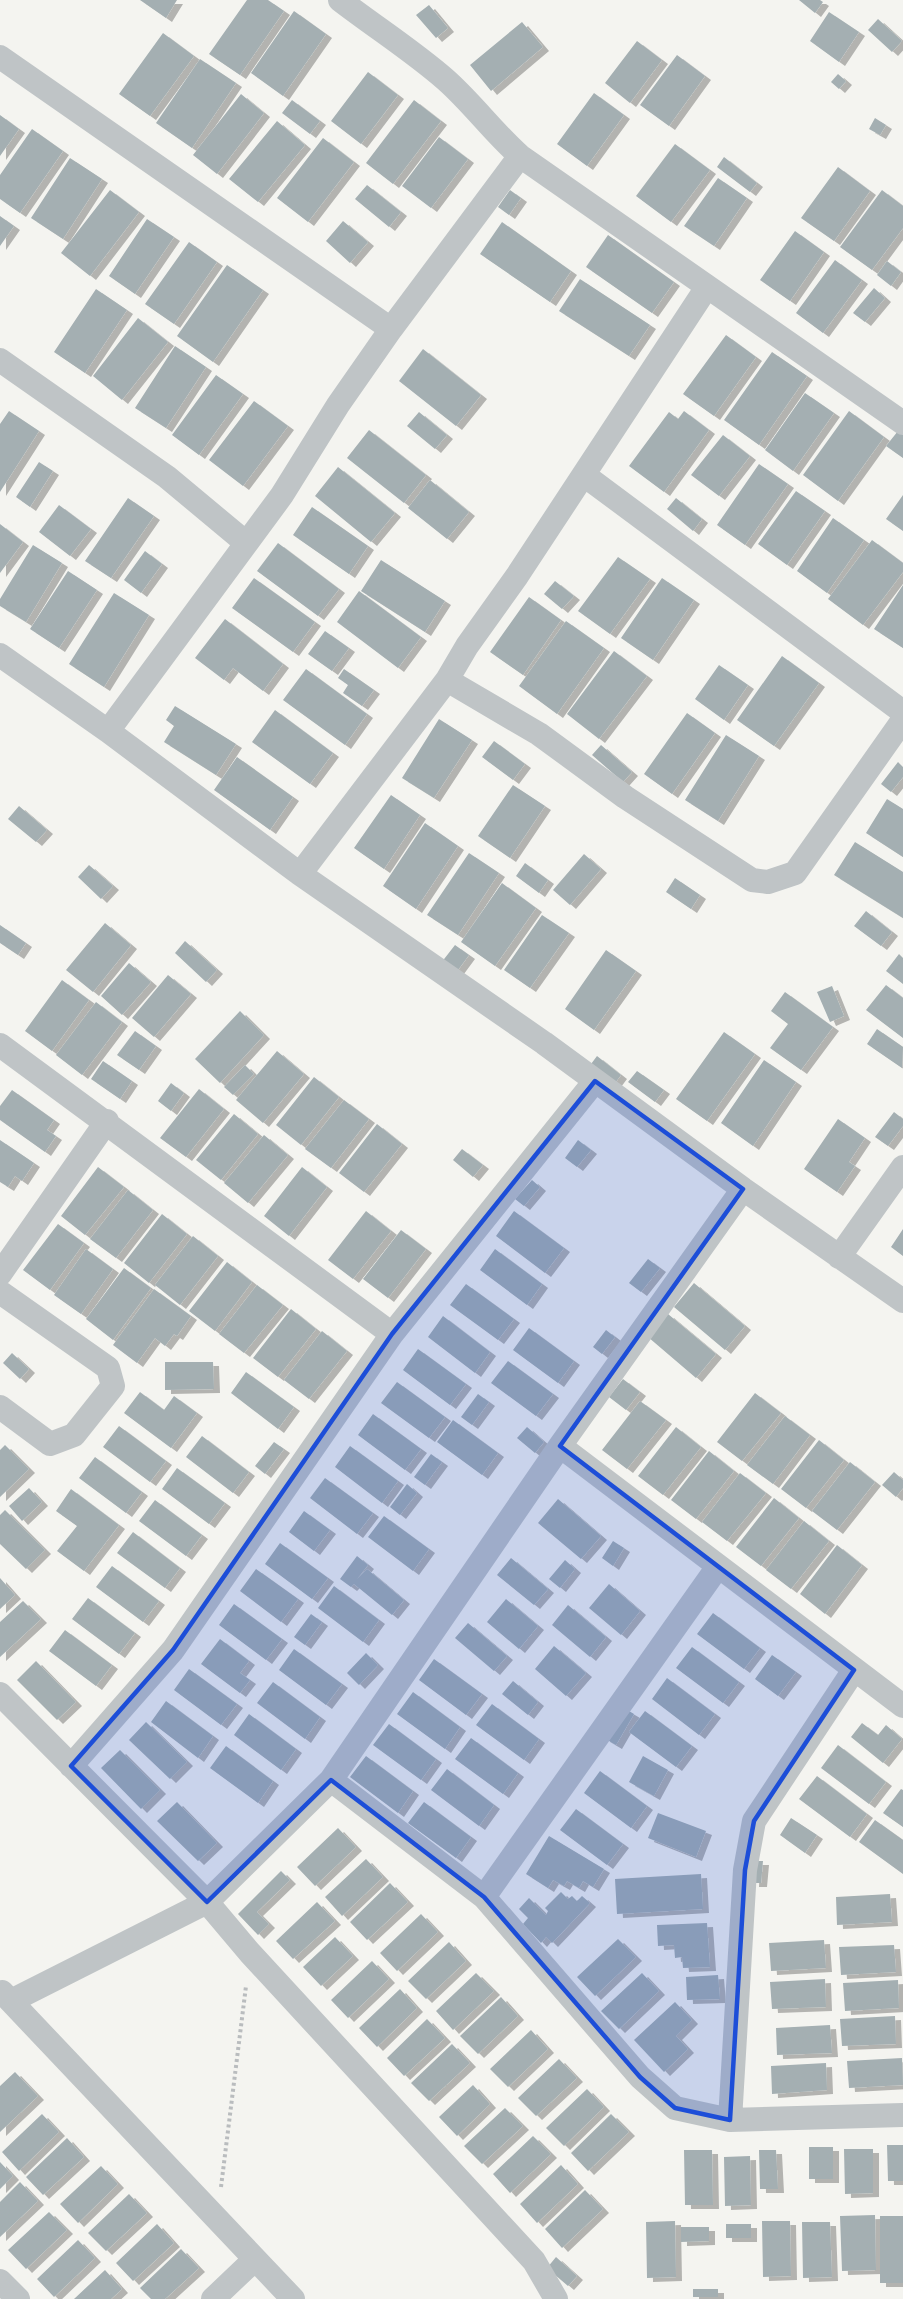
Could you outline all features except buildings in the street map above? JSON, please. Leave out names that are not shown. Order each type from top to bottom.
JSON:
[{"type":"street","points":[[340,0],[445,79],[468,101],[492,131],[520,156],[903,423]]},
{"type":"street","points":[[0,57],[391,329]]},
{"type":"street","points":[[108,731],[245,542],[282,495],[338,405],[391,329],[520,156]]},
{"type":"street","points":[[300,874],[447,680],[466,646],[584,475],[707,287]]},
{"type":"street","points":[[0,360],[167,477],[245,542]]},
{"type":"street","points":[[584,475],[903,712]]},
{"type":"street","points":[[0,655],[108,731],[300,874],[903,1301]]},
{"type":"street","points":[[447,680],[539,734],[625,797],[752,880],[768,882],[795,873],[903,720]]},
{"type":"street","points":[[0,1044],[392,1334]]},
{"type":"street","points":[[71,1766],[173,1650],[392,1334],[595,1081]]},
{"type":"street","points":[[0,1274],[107,1121]]},
{"type":"street","points":[[839,1257],[903,1167]]},
{"type":"street","points":[[293,2299],[5,1996],[207,1902],[331,1780],[560,1446],[743,1189]]},
{"type":"street","points":[[0,1292],[108,1368],[113,1386],[74,1435],[50,1444],[0,1407]]},
{"type":"street","points":[[560,1446],[717,1568],[903,1706]]},
{"type":"street","points":[[484,1897],[717,1568]]},
{"type":"street","points":[[730,2120],[745,1870],[754,1821],[854,1670]]},
{"type":"street","points":[[0,1694],[207,1902],[250,1953],[534,2261],[556,2299]]},
{"type":"street","points":[[331,1780],[484,1897],[640,2077],[675,2108],[730,2120],[903,2115]]},
{"type":"street","points":[[213,2299],[254,2260]]},
{"type":"street","points":[[0,2281],[18,2299]]},
{"type":"path","points":[[229,2233],[218,2211],[250,1953]]},
{"type":"highlighted area","points":[[595,1081],[743,1189],[560,1446],[854,1670],[754,1821],[745,1870],[730,2120],[675,2108],[640,2077],[484,1897],[331,1780],[207,1902],[71,1766],[173,1650],[392,1334]]}]
